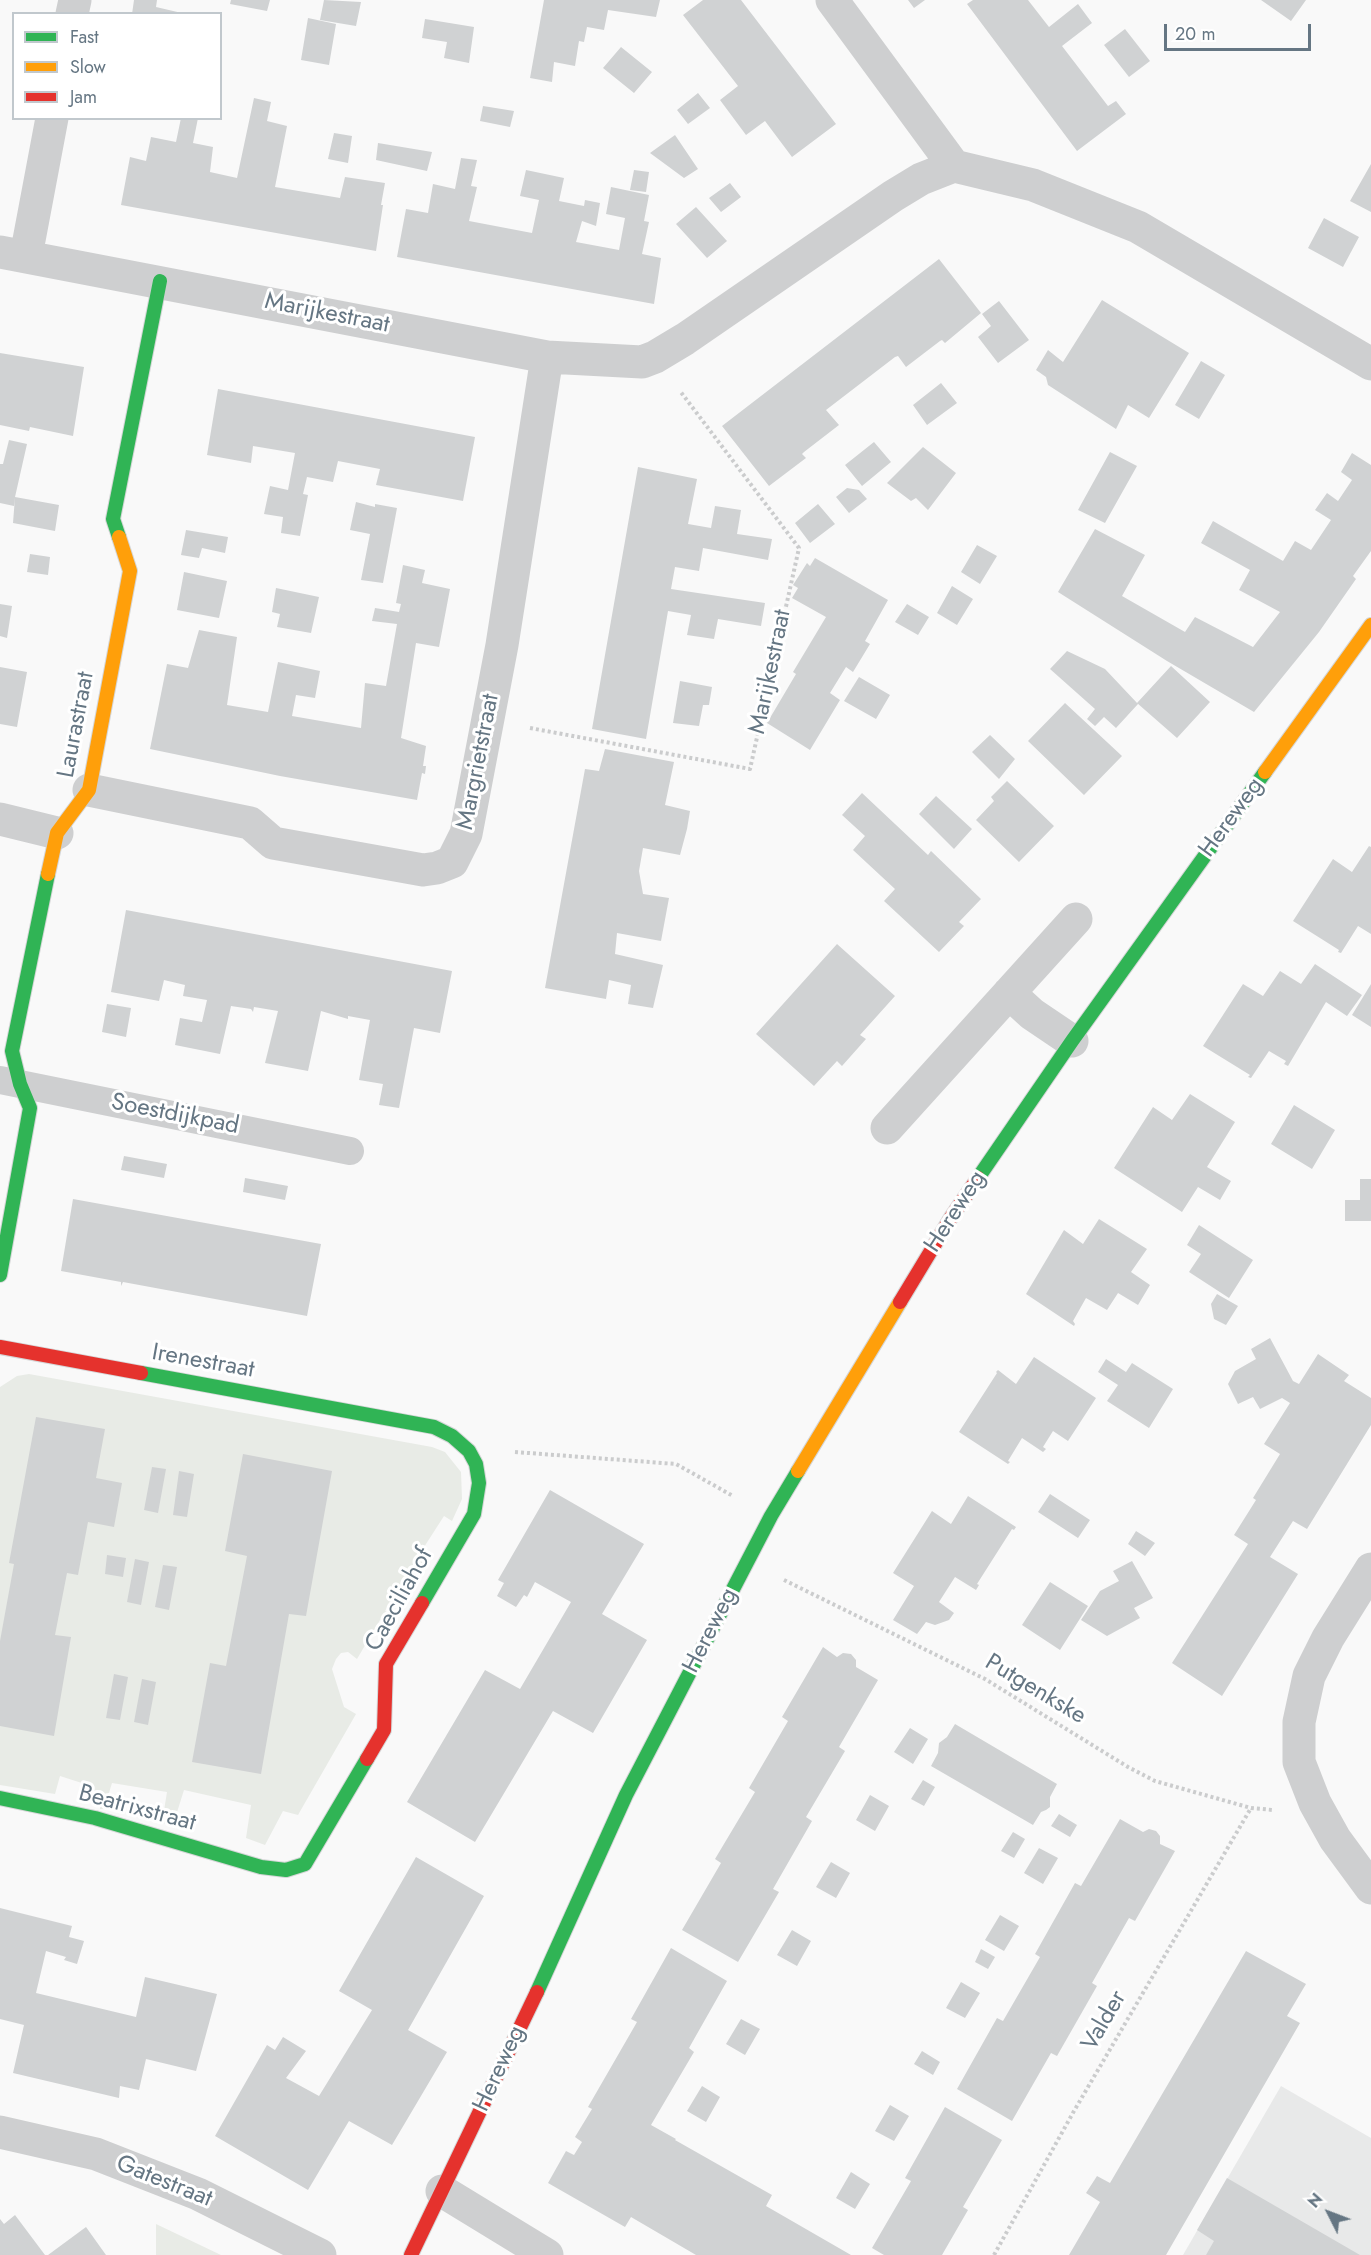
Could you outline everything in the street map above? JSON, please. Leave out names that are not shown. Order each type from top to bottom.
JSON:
[{"type":"street","points":[[832,0],[954,166],[1034,185],[1138,227],[1371,364]]},
{"type":"street","points":[[13,254],[51,120]]},
{"type":"street","name":"Marijkestraat","points":[[13,254],[547,357],[642,362],[655,357],[893,196],[921,179],[954,166]]},
{"type":"street","name":"Laurastraat","points":[[0,1275],[30,1108],[10,1082],[12,1051],[57,832],[88,790],[130,571],[113,519],[159,281]]},
{"type":"street","name":"Margrietstraat","points":[[88,790],[250,823],[273,843],[423,870],[452,862],[466,834],[488,720],[547,357]]},
{"type":"street","name":"Hereweg","points":[[411,2255],[515,2040],[626,1795],[771,1516],[952,1216],[1072,1041],[1371,625]]},
{"type":"street","points":[[0,819],[57,832]]},
{"type":"street","points":[[887,1128],[1076,919]]},
{"type":"street","points":[[1009,993],[1032,1014],[1072,1041]]},
{"type":"street","name":"Irenestraat","points":[[0,1347],[434,1427],[452,1436],[469,1451]]},
{"type":"street","name":"Caeciliahof","points":[[261,1867],[286,1870],[305,1864],[384,1730],[387,1664],[474,1514],[479,1483],[476,1464],[469,1451]]},
{"type":"street","points":[[1371,1569],[1328,1638],[1309,1676],[1299,1722],[1299,1762],[1315,1803],[1335,1839],[1371,1888]]},
{"type":"street","name":"Beatrixstraat","points":[[0,1798],[95,1818],[261,1867]]},
{"type":"street","name":"Gatestraat","points":[[0,2132],[96,2154],[198,2194],[320,2255]]},
{"type":"street","points":[[442,2191],[547,2255]]},
{"type":"lane","name":"Soestdijkpad","points":[[10,1082],[350,1151]]},
{"type":"path","name":"Marijkestraat","points":[[488,720],[750,769],[798,548],[655,357]]},
{"type":"path","points":[[469,1451],[629,1459],[676,1464],[771,1516]]},
{"type":"path","name":"Putgenkske","points":[[747,1562],[985,1679],[1128,1767],[1155,1781],[1251,1808],[1278,1810],[1315,1803]]},
{"type":"path","name":"Valder","points":[[994,2255],[1074,2111],[1251,1808]]},
{"type":"shaded area","points":[[29,1374],[432,1447],[445,1452],[461,1472],[462,1499],[452,1521],[444,1516],[417,1558],[425,1564],[420,1573],[411,1568],[385,1611],[394,1617],[387,1626],[380,1620],[357,1659],[348,1652],[341,1653],[336,1659],[332,1669],[344,1707],[356,1714],[298,1815],[283,1811],[265,1845],[246,1838],[251,1805],[184,1790],[173,1825],[162,1823],[167,1792],[112,1783],[104,1809],[100,1809],[100,1802],[88,1802],[91,1786],[60,1776],[55,1794],[0,1785],[0,1387],[17,1376]]},
{"type":"shaded area","points":[[1281,2086],[1371,2138],[1371,2255],[1183,2255]]},
{"type":"shaded area","points":[[156,2224],[221,2255],[156,2255]]},
{"type":"building","points":[[134,0],[157,0],[156,7],[177,12],[132,12]]},
{"type":"building","points":[[231,0],[270,0],[267,11],[230,4]]},
{"type":"building","points":[[324,0],[361,2],[356,26],[320,20]]},
{"type":"building","points":[[544,0],[660,0],[656,17],[608,10],[604,30],[587,27],[584,42],[579,41],[575,66],[554,62],[552,82],[530,78]]},
{"type":"building","points":[[703,0],[741,0],[836,124],[792,157],[765,121],[746,135],[720,100],[738,86],[683,15]]},
{"type":"building","points":[[908,0],[925,0],[914,8]]},
{"type":"building","points":[[973,0],[1028,0],[1049,27],[1078,4],[1092,23],[1062,46],[1108,106],[1116,101],[1126,114],[1077,151],[967,4]]},
{"type":"building","points":[[1261,0],[1306,0],[1291,21]]},
{"type":"building","points":[[308,18],[336,24],[329,65],[301,60]]},
{"type":"building","points":[[425,19],[474,27],[469,63],[444,58],[447,42],[422,38]]},
{"type":"building","points":[[1125,29],[1150,61],[1129,77],[1104,45]]},
{"type":"building","points":[[621,47],[652,72],[634,93],[603,68]]},
{"type":"building","points":[[698,93],[710,108],[688,124],[677,110]]},
{"type":"building","points":[[254,98],[271,102],[267,121],[287,126],[275,187],[340,198],[345,177],[385,183],[376,251],[121,205],[130,157],[146,161],[151,137],[176,142],[181,120],[198,120],[193,143],[213,147],[210,172],[237,178]]},
{"type":"building","points":[[483,106],[514,111],[510,127],[480,121]]},
{"type":"building","points":[[334,133],[352,136],[348,163],[328,159]]},
{"type":"building","points":[[675,135],[698,169],[684,178],[650,153]]},
{"type":"building","points":[[378,143],[432,152],[427,171],[376,160]]},
{"type":"building","points":[[461,158],[477,160],[471,186],[477,187],[469,221],[532,233],[539,200],[520,196],[526,170],[564,178],[559,201],[584,206],[585,200],[600,203],[596,226],[582,221],[576,242],[619,250],[625,218],[606,214],[611,187],[649,195],[644,221],[649,222],[642,254],[661,258],[654,304],[397,257],[406,209],[428,213],[433,184],[455,189]]},
{"type":"building","points":[[1371,164],[1371,212],[1350,201]]},
{"type":"building","points":[[634,170],[649,172],[646,192],[630,190]]},
{"type":"building","points":[[730,183],[741,197],[721,212],[709,198]]},
{"type":"building","points":[[696,207],[727,241],[707,258],[676,224]]},
{"type":"building","points":[[1324,218],[1359,237],[1343,267],[1308,248]]},
{"type":"building","points":[[939,259],[981,313],[945,343],[940,341],[906,367],[898,356],[895,357],[826,410],[839,425],[802,454],[806,458],[769,486],[722,426]]},
{"type":"building","points":[[1102,300],[1189,353],[1149,418],[1128,405],[1116,429],[1048,385],[1046,377],[1036,370],[1048,350],[1063,362]]},
{"type":"building","points":[[999,301],[1029,340],[998,363],[978,337],[991,326],[982,314]]},
{"type":"building","points":[[0,353],[84,367],[73,436],[30,427],[29,431],[0,425]]},
{"type":"building","points":[[1201,361],[1225,375],[1199,419],[1175,405]]},
{"type":"building","points":[[941,383],[957,403],[927,425],[913,405]]},
{"type":"building","points":[[218,389],[475,437],[463,501],[376,485],[380,469],[338,461],[333,482],[307,477],[303,494],[308,495],[300,536],[281,533],[283,517],[264,514],[270,486],[288,490],[295,453],[253,446],[251,463],[207,455]]},
{"type":"building","points":[[9,440],[27,444],[14,506],[0,503],[0,464],[3,464]]},
{"type":"building","points":[[874,442],[891,462],[862,486],[845,465]]},
{"type":"building","points":[[923,447],[956,473],[928,510],[916,498],[911,501],[887,483]]},
{"type":"building","points":[[1110,452],[1137,466],[1105,523],[1078,510]]},
{"type":"building","points":[[1352,453],[1371,465],[1371,551],[1353,576],[1356,579],[1319,632],[1254,712],[1167,661],[1058,592],[1095,529],[1145,555],[1122,596],[1185,632],[1195,617],[1253,647],[1280,612],[1239,590],[1250,570],[1201,543],[1213,521],[1283,561],[1295,541],[1311,550],[1331,520],[1315,510],[1327,493],[1338,501],[1352,480],[1341,472]]},
{"type":"building","points":[[638,467],[697,479],[688,524],[711,528],[715,506],[741,510],[737,534],[772,539],[768,560],[703,548],[699,571],[675,567],[671,589],[765,603],[761,626],[718,619],[714,639],[687,635],[691,615],[668,611],[646,739],[592,729]]},
{"type":"building","points":[[847,488],[859,490],[867,499],[849,513],[836,497]]},
{"type":"building","points":[[15,497],[59,505],[55,531],[13,523]]},
{"type":"building","points":[[356,502],[375,507],[375,504],[397,508],[383,583],[361,580],[370,534],[350,530]]},
{"type":"building","points":[[818,504],[835,524],[810,543],[795,523]]},
{"type":"building","points":[[186,530],[228,537],[225,553],[202,548],[199,558],[181,555]]},
{"type":"building","points":[[977,545],[997,556],[980,584],[961,572]]},
{"type":"building","points":[[30,554],[50,557],[48,575],[27,572]]},
{"type":"building","points":[[815,558],[888,600],[865,641],[870,644],[853,672],[846,667],[830,693],[840,700],[810,750],[767,723],[796,674],[793,672],[826,617],[792,598],[798,588],[793,585],[807,563],[810,566]]},
{"type":"building","points":[[403,565],[425,570],[422,583],[450,589],[439,647],[416,643],[401,738],[426,746],[423,766],[426,766],[425,774],[422,773],[417,800],[280,776],[150,749],[167,664],[188,668],[199,630],[237,637],[227,705],[268,712],[278,662],[320,671],[315,698],[296,695],[292,716],[361,728],[365,683],[386,686],[397,624],[372,621],[375,608],[399,612],[401,604],[396,603]]},
{"type":"building","points":[[184,572],[227,581],[219,618],[177,610]]},
{"type":"building","points":[[952,586],[973,599],[957,625],[937,613]]},
{"type":"building","points":[[276,588],[319,597],[311,633],[277,627],[280,614],[272,612]]},
{"type":"building","points":[[0,604],[12,606],[7,638],[0,636]]},
{"type":"building","points":[[907,604],[929,617],[918,635],[895,622]]},
{"type":"building","points":[[1067,651],[1105,669],[1138,704],[1116,728],[1104,717],[1095,726],[1087,719],[1095,709],[1050,669]]},
{"type":"building","points":[[1171,666],[1210,702],[1177,738],[1137,703]]},
{"type":"building","points":[[0,667],[27,672],[17,727],[0,724]]},
{"type":"building","points":[[859,677],[890,695],[876,719],[844,701]]},
{"type":"building","points":[[680,681],[712,687],[709,705],[703,705],[699,726],[673,723]]},
{"type":"building","points":[[1065,703],[1122,756],[1084,795],[1028,741]]},
{"type":"building","points":[[990,735],[1015,759],[999,779],[972,752]]},
{"type":"building","points":[[605,749],[674,762],[665,805],[690,811],[680,855],[643,848],[639,871],[643,894],[669,898],[661,941],[617,933],[615,954],[663,965],[653,1008],[628,1004],[631,985],[609,980],[606,999],[545,988],[585,769],[599,771]]},
{"type":"building","points":[[1007,781],[1054,826],[1019,862],[976,820],[994,801],[991,797]]},
{"type":"building","points":[[862,793],[928,855],[931,851],[981,899],[959,922],[964,926],[939,952],[884,901],[895,889],[853,850],[865,836],[842,815]]},
{"type":"building","points":[[936,796],[972,829],[954,849],[919,814]]},
{"type":"building","points":[[1369,846],[1371,847],[1371,934],[1358,926],[1341,953],[1293,921],[1333,859],[1352,872]]},
{"type":"building","points":[[126,910],[452,971],[440,1033],[414,1028],[399,1108],[379,1105],[383,1084],[359,1080],[370,1020],[348,1016],[348,1019],[321,1011],[308,1071],[265,1063],[278,1011],[254,1007],[253,1012],[251,1009],[231,1006],[220,1054],[175,1045],[180,1018],[202,1022],[207,1000],[183,996],[185,985],[164,980],[159,1001],[111,992]]},
{"type":"building","points":[[837,944],[895,996],[860,1035],[866,1039],[842,1066],[837,1061],[814,1086],[756,1034]]},
{"type":"building","points":[[1315,964],[1362,995],[1347,1016],[1326,1002],[1288,1066],[1284,1064],[1286,1061],[1269,1051],[1251,1078],[1248,1077],[1250,1075],[1203,1046],[1243,984],[1263,996],[1280,971],[1301,984]]},
{"type":"building","points":[[1371,984],[1371,1027],[1352,1015]]},
{"type":"building","points":[[107,1004],[131,1008],[126,1037],[102,1032]]},
{"type":"building","points":[[1190,1094],[1235,1122],[1207,1167],[1231,1181],[1220,1200],[1198,1187],[1182,1212],[1114,1168],[1153,1107],[1172,1120]]},
{"type":"building","points":[[1294,1105],[1335,1130],[1312,1169],[1271,1144]]},
{"type":"building","points":[[124,1156],[167,1164],[164,1178],[121,1170]]},
{"type":"building","points":[[245,1178],[288,1186],[285,1200],[243,1192]]},
{"type":"building","points":[[1360,1179],[1371,1179],[1371,1221],[1345,1221],[1345,1200],[1360,1200]]},
{"type":"building","points":[[73,1199],[321,1244],[307,1316],[123,1282],[121,1286],[121,1282],[61,1271]]},
{"type":"building","points":[[1099,1219],[1147,1249],[1131,1272],[1150,1285],[1138,1305],[1118,1293],[1107,1310],[1086,1298],[1073,1321],[1074,1326],[1026,1294],[1064,1230],[1083,1244]]},
{"type":"building","points":[[1199,1225],[1253,1260],[1229,1298],[1189,1272],[1201,1254],[1187,1245]]},
{"type":"building","points":[[1217,1294],[1238,1306],[1226,1325],[1214,1319],[1211,1304]]},
{"type":"building","points":[[1270,1338],[1293,1381],[1299,1384],[1318,1354],[1349,1375],[1344,1381],[1371,1398],[1371,1425],[1307,1529],[1293,1521],[1270,1557],[1298,1574],[1222,1696],[1172,1663],[1248,1544],[1234,1535],[1256,1500],[1253,1498],[1280,1454],[1264,1444],[1290,1403],[1282,1398],[1260,1409],[1253,1397],[1238,1404],[1228,1384],[1235,1371],[1256,1359],[1251,1349]]},
{"type":"building","points":[[1034,1357],[1096,1398],[1068,1441],[1053,1431],[1043,1447],[1046,1449],[1043,1452],[1022,1438],[1008,1464],[959,1432],[998,1370],[1016,1384]]},
{"type":"building","points":[[1106,1359],[1126,1372],[1132,1363],[1173,1389],[1149,1428],[1107,1401],[1118,1385],[1098,1372]]},
{"type":"building","points":[[36,1417],[105,1429],[96,1478],[122,1483],[114,1527],[88,1522],[78,1575],[67,1573],[55,1635],[71,1637],[54,1736],[0,1726],[0,1641],[14,1564],[9,1563]]},
{"type":"building","points":[[243,1454],[332,1471],[306,1616],[289,1614],[261,1774],[192,1762],[210,1663],[226,1666],[247,1556],[225,1551]]},
{"type":"building","points":[[152,1467],[166,1469],[158,1513],[144,1510]]},
{"type":"building","points":[[179,1471],[194,1474],[187,1517],[173,1515]]},
{"type":"building","points":[[550,1490],[644,1544],[602,1614],[647,1640],[593,1733],[553,1711],[475,1842],[407,1802],[485,1670],[520,1689],[571,1602],[535,1582],[527,1597],[524,1595],[516,1607],[497,1596],[504,1583],[498,1580]]},
{"type":"building","points":[[1050,1494],[1090,1520],[1078,1538],[1038,1512]]},
{"type":"building","points":[[968,1496],[1016,1527],[1012,1529],[977,1584],[979,1585],[976,1590],[955,1577],[939,1602],[954,1613],[949,1620],[935,1625],[926,1622],[917,1634],[893,1620],[914,1586],[893,1573],[932,1511],[951,1524]]},
{"type":"building","points":[[1136,1531],[1155,1543],[1145,1556],[1128,1544]]},
{"type":"building","points":[[107,1555],[126,1558],[123,1577],[105,1574]]},
{"type":"building","points":[[135,1559],[149,1562],[141,1605],[127,1602]]},
{"type":"building","points":[[1132,1561],[1153,1598],[1134,1608],[1140,1618],[1107,1636],[1081,1620],[1100,1591],[1119,1581],[1113,1571]]},
{"type":"building","points":[[163,1565],[177,1567],[169,1610],[155,1607]]},
{"type":"building","points":[[1050,1582],[1088,1606],[1060,1650],[1022,1625]]},
{"type":"building","points":[[823,1647],[837,1657],[843,1653],[851,1654],[856,1660],[856,1667],[878,1680],[839,1747],[845,1751],[806,1817],[812,1821],[773,1889],[779,1892],[738,1962],[682,1930],[721,1863],[715,1859],[755,1792],[749,1788],[788,1721],[782,1717]]},
{"type":"building","points":[[114,1674],[128,1677],[120,1720],[106,1718]]},
{"type":"building","points":[[142,1679],[156,1682],[148,1725],[134,1722]]},
{"type":"building","points":[[955,1724],[1057,1784],[1050,1797],[1050,1807],[1041,1812],[1033,1825],[931,1766],[938,1753],[939,1743],[947,1737]]},
{"type":"building","points":[[910,1728],[928,1739],[913,1764],[894,1752]]},
{"type":"building","points":[[923,1780],[935,1787],[924,1806],[911,1799]]},
{"type":"building","points":[[870,1795],[889,1806],[875,1831],[856,1820]]},
{"type":"building","points":[[1059,1814],[1077,1825],[1070,1837],[1051,1826]]},
{"type":"building","points":[[1120,1819],[1143,1832],[1149,1829],[1156,1831],[1160,1836],[1160,1844],[1175,1851],[1135,1921],[1129,1918],[1092,1983],[1097,1986],[1057,2056],[1051,2053],[1012,2121],[957,2089],[997,2018],[1003,2021],[1040,1957],[1035,1954],[1075,1883],[1081,1886]]},
{"type":"building","points":[[1013,1832],[1025,1839],[1014,1858],[1001,1851]]},
{"type":"building","points":[[1039,1848],[1058,1858],[1043,1884],[1024,1873]]},
{"type":"building","points":[[416,1857],[484,1896],[408,2030],[447,2052],[392,2145],[349,2121],[308,2190],[215,2136],[267,2045],[275,2050],[283,2037],[306,2051],[286,2078],[319,2096],[372,2010],[339,1991]]},
{"type":"building","points":[[831,1862],[850,1873],[836,1898],[816,1887]]},
{"type":"building","points":[[0,1908],[72,1926],[69,1937],[84,1941],[77,1964],[64,1960],[66,1957],[46,1951],[36,1993],[136,2017],[145,1977],[217,1994],[196,2071],[146,2059],[139,2090],[120,2086],[119,2098],[13,2073],[24,2025],[0,2019]]},
{"type":"building","points":[[1000,1915],[1019,1926],[1004,1951],[985,1940]]},
{"type":"building","points":[[792,1930],[811,1941],[797,1966],[777,1955]]},
{"type":"building","points":[[671,1948],[727,1981],[689,2048],[694,2052],[651,2125],[772,2195],[766,2206],[851,2255],[696,2255],[631,2217],[625,2227],[548,2183],[566,2151],[574,2155],[582,2142],[575,2137],[592,2109],[588,2107],[637,2022],[631,2019]]},
{"type":"building","points":[[981,1949],[995,1957],[988,1969],[975,1962]]},
{"type":"building","points":[[1246,1951],[1306,1984],[1287,2016],[1300,2023],[1166,2255],[1069,2255],[1100,2202],[1086,2193],[1097,2176],[1110,2183]]},
{"type":"building","points":[[961,1982],[980,1993],[965,2018],[946,2008]]},
{"type":"building","points":[[741,2019],[760,2029],[745,2055],[726,2044]]},
{"type":"building","points":[[922,2051],[940,2062],[933,2075],[914,2064]]},
{"type":"building","points":[[702,2086],[720,2097],[706,2122],[687,2111]]},
{"type":"building","points":[[890,2105],[909,2116],[894,2141],[875,2131]]},
{"type":"building","points":[[945,2107],[1002,2140],[963,2207],[968,2210],[942,2255],[884,2255],[872,2248],[911,2181],[905,2178]]},
{"type":"building","points":[[851,2172],[870,2184],[855,2209],[836,2198]]},
{"type":"building","points":[[1227,2178],[1360,2255],[1206,2255],[1214,2241],[1197,2230]]},
{"type":"building","points":[[15,2215],[45,2255],[0,2255],[0,2219],[4,2224]]},
{"type":"building","points":[[86,2227],[106,2255],[48,2255]]},
{"type":"traffic: fast","points":[[119,537],[113,519],[160,281]]},
{"type":"traffic: fast","points":[[978,1178],[1072,1041],[1265,772]]},
{"type":"traffic: fast","points":[[0,1275],[30,1108],[20,1084],[12,1051],[48,874]]},
{"type":"traffic: fast","points":[[141,1373],[434,1427],[452,1436],[469,1451],[476,1464],[479,1483],[474,1514],[422,1603]]},
{"type":"traffic: fast","points":[[537,1992],[626,1795],[771,1516],[798,1471]]},
{"type":"traffic: fast","points":[[0,1798],[95,1818],[261,1867],[286,1870],[305,1864],[367,1759]]},
{"type":"traffic: slow","points":[[48,874],[57,833],[89,790],[130,571],[119,537]]},
{"type":"traffic: slow","points":[[1265,772],[1371,625]]},
{"type":"traffic: slow","points":[[798,1471],[900,1302]]},
{"type":"traffic: jam","points":[[900,1302],[978,1178]]},
{"type":"traffic: jam","points":[[0,1347],[141,1373]]},
{"type":"traffic: jam","points":[[367,1759],[384,1730],[386,1664],[422,1603]]},
{"type":"traffic: jam","points":[[411,2255],[537,1992]]}]
